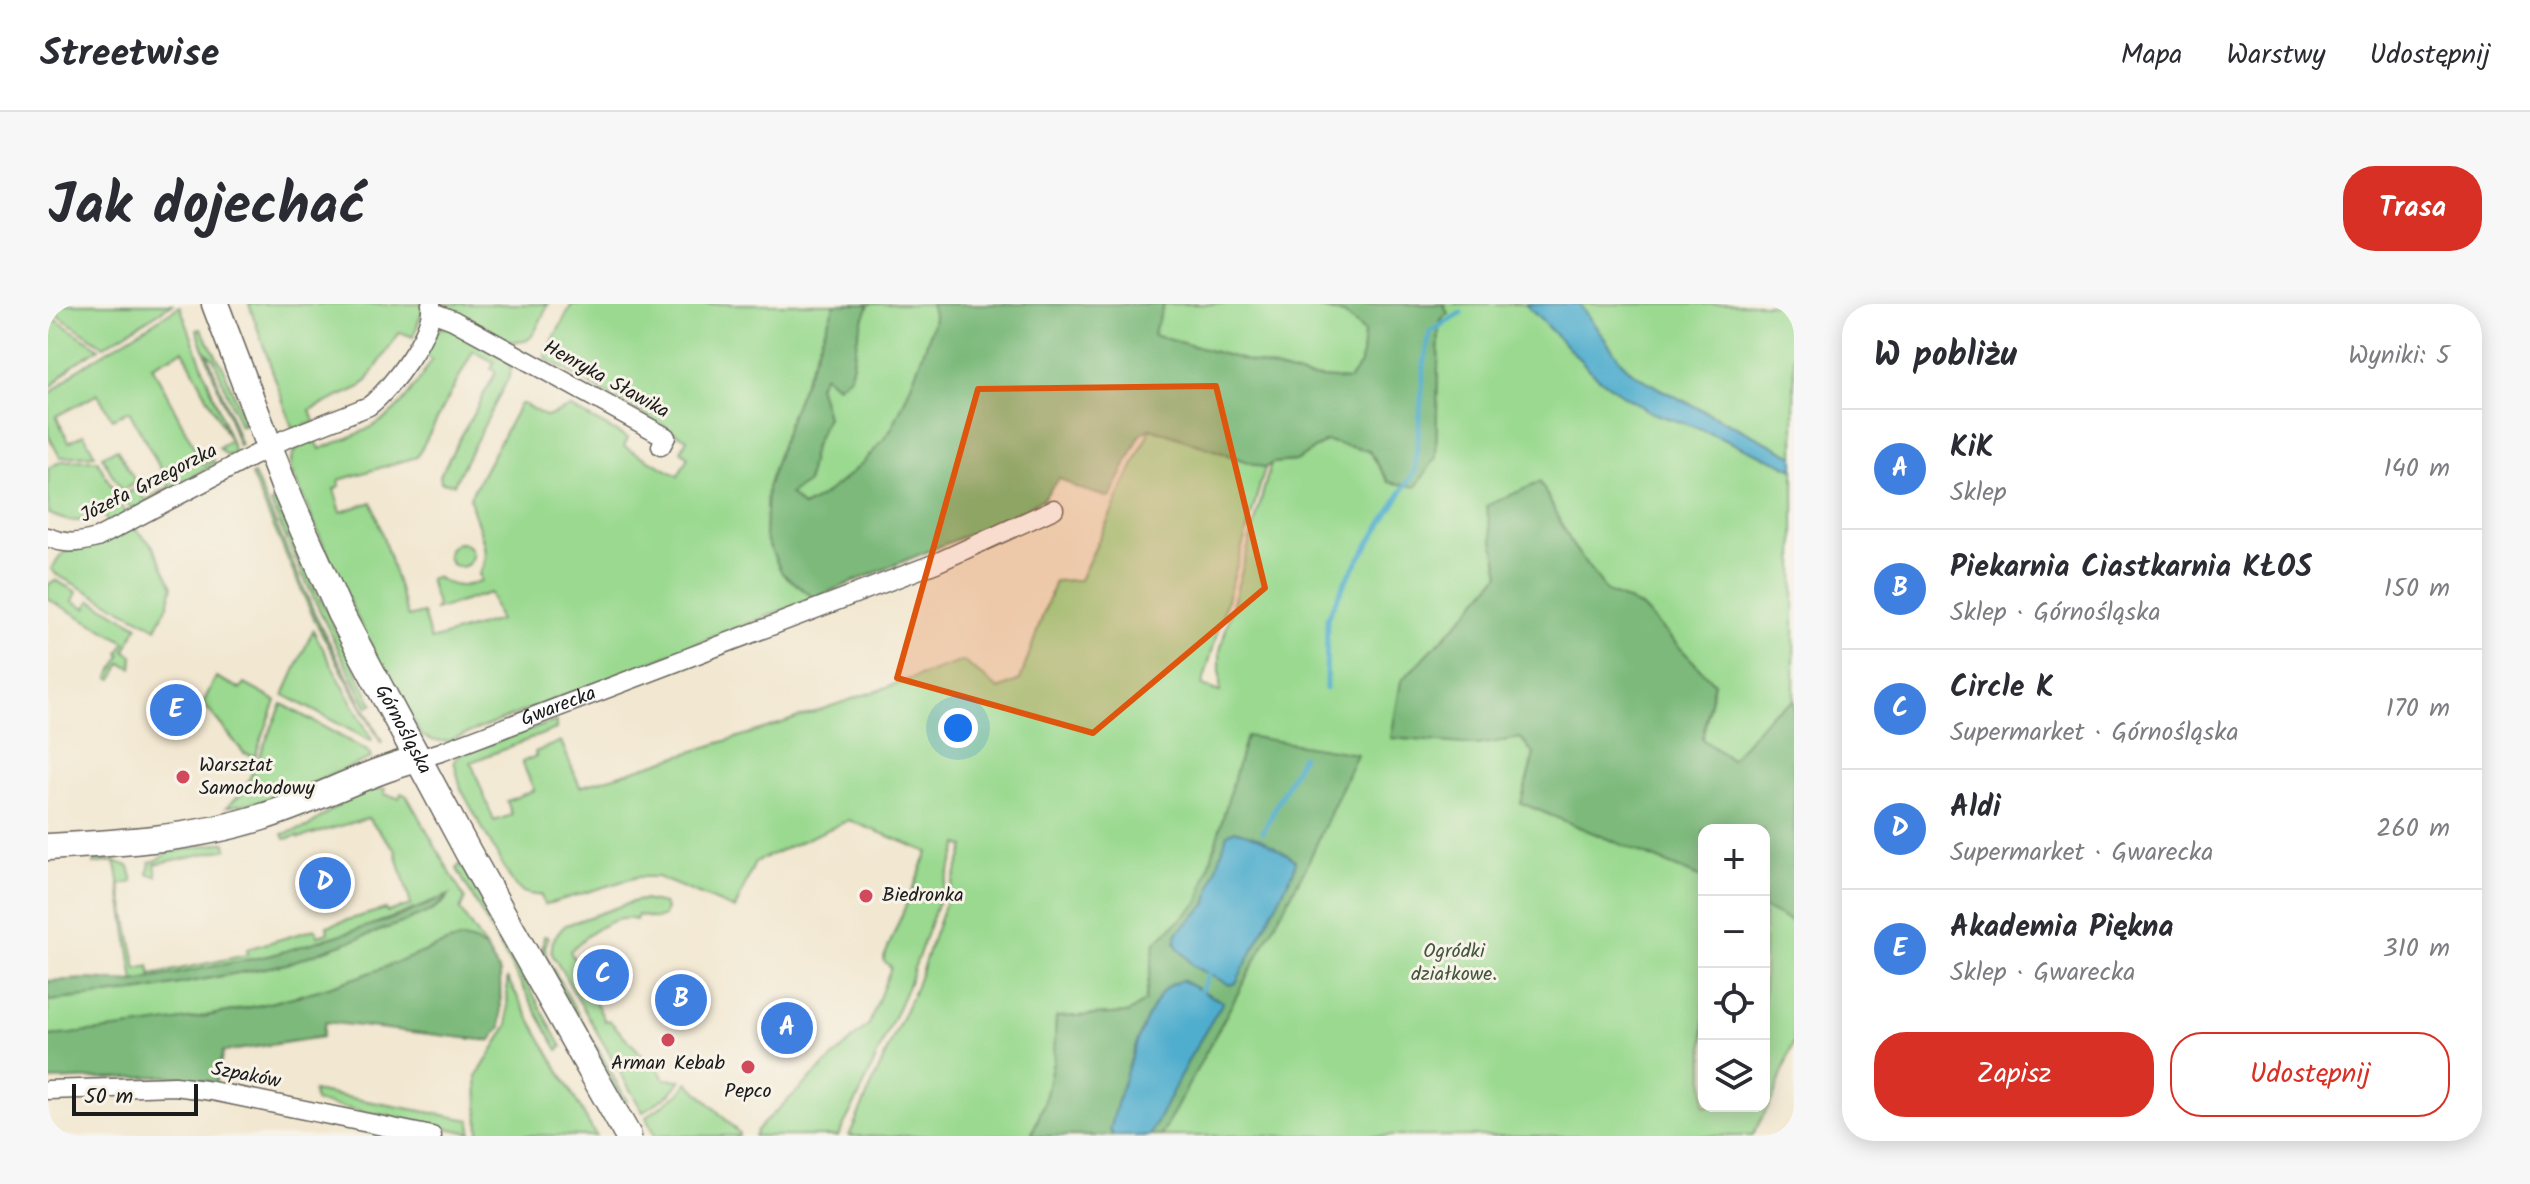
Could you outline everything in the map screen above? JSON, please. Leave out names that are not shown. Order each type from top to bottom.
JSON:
[{"type":"street","name":"Górnośląska","points":[[215,304],[269,450],[340,613],[628,1136]]},
{"type":"street","name":"Józefa Grzegorzka","points":[[48,537],[61,543],[80,543],[97,538],[285,439],[369,406],[379,398],[408,360],[432,308]]},
{"type":"street","name":"Henryka Sławika","points":[[432,308],[666,437],[661,446]]},
{"type":"street","name":"Gwarecka","points":[[48,847],[176,836],[230,826],[279,812],[389,767],[441,752],[936,563],[1054,509]]},
{"type":"street","name":"Szpaków","points":[[48,1090],[175,1086],[432,1136]]},
{"type":"highlighted area","points":[[1216,386],[1265,588],[1093,733],[897,678],[978,389]]},
{"type":"green space","points":[[48,304],[172,304],[104,346],[48,309]]},
{"type":"green space","points":[[249,304],[425,304],[413,337],[400,332],[361,387],[310,410],[315,422],[293,430]]},
{"type":"green space","points":[[445,304],[548,304],[533,335],[523,341],[513,341],[490,333],[449,310]]},
{"type":"green space","points":[[572,304],[835,304],[790,418],[767,489],[765,537],[782,573],[814,598],[448,741],[435,741],[422,736],[368,639],[291,471],[291,459],[296,450],[309,441],[315,439],[320,449],[368,429],[394,411],[432,360],[421,353],[438,329],[448,327],[505,358],[511,368],[509,377],[454,484],[441,482],[440,475],[496,372],[491,369],[494,362],[473,351],[417,457],[339,480],[340,486],[334,489],[341,512],[372,502],[408,617],[423,613],[431,640],[499,620],[490,593],[435,610],[437,605],[429,579],[436,577],[458,586],[481,581],[479,574],[485,555],[484,546],[470,497],[520,404],[547,417],[570,407],[628,438],[624,446],[678,476],[688,457],[681,451],[687,439],[546,359],[545,355]]},
{"type":"green space","points":[[835,304],[869,304],[859,330],[850,377],[837,386],[824,375],[818,385],[827,417],[814,446],[807,483],[790,494],[803,507],[851,474],[890,431],[928,338],[934,316],[931,304],[1164,304],[1153,335],[1307,377],[1349,380],[1361,364],[1364,332],[1344,314],[1298,304],[1443,304],[1448,313],[1439,322],[1436,457],[1416,487],[1389,482],[1369,451],[1326,441],[1296,461],[1272,463],[1265,468],[1151,428],[1141,434],[1110,498],[1077,488],[1059,478],[1043,499],[999,522],[814,598],[782,573],[765,537],[767,488],[790,418]]},
{"type":"green space","points":[[869,304],[931,304],[934,316],[928,338],[890,431],[851,474],[803,507],[789,494],[807,483],[814,446],[827,417],[817,385],[824,374],[850,377],[859,330]]},
{"type":"green space","points":[[1164,304],[1298,304],[1344,314],[1365,332],[1361,364],[1349,380],[1307,377],[1152,335]]},
{"type":"green space","name":"Ogródki działkowe.","points":[[1443,304],[1525,304],[1594,374],[1621,394],[1652,413],[1692,426],[1794,469],[1794,701],[1771,714],[1731,760],[1702,739],[1714,683],[1640,606],[1607,592],[1573,546],[1540,482],[1487,506],[1500,574],[1457,624],[1475,745],[1521,738],[1534,754],[1521,803],[1698,877],[1698,1112],[1765,1112],[1752,1136],[1100,1136],[1128,1013],[1056,1018],[1054,1057],[1044,1104],[1031,1136],[849,1136],[915,989],[965,847],[959,844],[907,988],[838,1136],[754,1136],[757,1129],[869,1024],[891,967],[883,960],[928,852],[849,820],[755,862],[735,909],[657,877],[637,877],[544,905],[541,895],[525,893],[512,882],[461,789],[454,761],[460,754],[556,721],[556,729],[471,762],[494,821],[512,815],[507,801],[534,790],[522,762],[536,756],[535,752],[561,741],[580,787],[963,661],[999,689],[1020,680],[1055,581],[1080,580],[1151,428],[1265,468],[1202,686],[1220,692],[1220,651],[1271,463],[1296,461],[1326,441],[1369,451],[1389,482],[1436,457],[1439,322],[1448,313]]},
{"type":"green space","points":[[1579,304],[1785,304],[1784,314],[1794,329],[1794,456],[1632,372]]},
{"type":"green space","points":[[180,306],[235,453],[227,456],[219,448],[230,441],[183,350],[152,366],[203,464],[214,460],[214,464],[132,511],[123,495],[138,488],[145,500],[170,486],[129,411],[112,419],[98,394],[56,416],[69,442],[84,434],[95,455],[60,457],[48,435],[48,396],[78,369]]},
{"type":"green space","points":[[48,315],[99,348],[74,364],[48,390]]},
{"type":"green space","points":[[201,329],[224,369],[245,425],[240,427],[214,359],[207,353],[239,446],[197,330]]},
{"type":"green space","points":[[117,449],[136,483],[121,491],[102,456]]},
{"type":"green space","points":[[97,460],[127,515],[110,523],[101,514],[74,521],[48,513],[48,468],[62,461]]},
{"type":"green space","points":[[254,474],[317,619],[381,743],[314,619],[251,475]]},
{"type":"green space","points":[[1540,482],[1573,546],[1607,592],[1640,606],[1714,683],[1702,739],[1731,760],[1771,713],[1794,701],[1794,923],[1770,911],[1770,824],[1698,824],[1698,877],[1521,803],[1534,754],[1521,738],[1475,745],[1391,738],[1401,681],[1500,574],[1486,506]]},
{"type":"green space","points":[[276,501],[313,585],[373,704],[368,707],[294,555],[271,503]]},
{"type":"green space","points":[[134,527],[153,546],[173,586],[168,605],[156,628],[51,569],[63,553]]},
{"type":"green space","points":[[460,543],[469,546],[472,555],[469,564],[460,567],[451,564],[448,555],[451,546]]},
{"type":"green space","points":[[55,580],[77,592],[73,601],[86,608],[91,600],[138,626],[125,650],[133,657],[132,668],[121,663],[113,679],[109,677],[125,642],[48,599],[48,585]]},
{"type":"green space","points":[[313,630],[372,740],[371,741],[284,695]]},
{"type":"green space","points":[[216,677],[241,689],[245,684],[276,701],[255,756],[244,753],[203,703]]},
{"type":"green space","points":[[282,704],[369,752],[371,758],[284,795],[226,807],[244,791]]},
{"type":"green space","points":[[1246,736],[1357,754],[1307,865],[1161,1136],[1031,1136],[1044,1104],[1054,1057],[1056,1017],[1128,1013],[1145,1001],[1155,943],[1199,902]]},
{"type":"green space","points":[[375,788],[385,789],[384,794],[399,798],[401,793],[407,796],[465,899],[460,910],[486,949],[468,941],[449,942],[349,980],[282,1000],[183,1020],[48,1036],[48,1001],[142,991],[286,964],[433,910],[449,895],[372,925],[294,949],[215,968],[134,982],[117,868],[113,861],[129,866],[133,882],[120,885],[137,969],[149,966],[151,975],[247,955],[247,949],[315,929],[318,936],[328,933],[327,926],[385,909],[387,912],[411,905],[395,849],[368,818],[299,838],[285,839],[283,834],[307,827],[347,799]]},
{"type":"green space","points":[[226,842],[227,849],[155,864],[157,876],[148,874],[150,862],[169,852]]},
{"type":"green space","points":[[95,860],[113,861],[94,864]]},
{"type":"green space","points":[[461,863],[562,1047],[558,1050],[457,869]]},
{"type":"green space","points":[[450,895],[433,910],[407,921],[286,964],[142,991],[48,1001],[48,981],[88,979],[134,982],[272,955],[395,918]]},
{"type":"green space","points":[[644,900],[664,904],[664,916],[656,919],[638,915],[636,920],[609,923],[592,932],[570,951],[605,1021],[609,1020],[650,1063],[654,1061],[664,1079],[681,1080],[671,1093],[643,1112],[552,954],[552,945],[566,925]]},
{"type":"green space","points":[[1770,911],[1794,923],[1794,1041],[1770,1103]]},
{"type":"green space","points":[[544,936],[548,937],[545,948],[548,960],[627,1101],[624,1103],[546,963],[542,951]]},
{"type":"green space","points":[[463,939],[486,949],[500,973],[501,1027],[490,1041],[325,1022],[322,1037],[223,1052],[216,1082],[167,1076],[48,1080],[48,1036],[183,1020],[283,1000]]},
{"type":"green space","points":[[507,978],[596,1136],[479,1135],[477,1076],[508,1025]]},
{"type":"green space","points":[[688,1082],[739,1136],[654,1136],[646,1117],[681,1092]]},
{"type":"green space","points":[[313,1091],[471,1120],[471,1133],[315,1102]]},
{"type":"water","points":[[1525,304],[1579,304],[1632,372],[1794,456],[1794,469],[1692,426],[1652,413],[1621,394],[1594,374]]},
{"type":"water","points":[[1235,830],[1260,838],[1296,860],[1294,870],[1236,983],[1230,985],[1194,967],[1175,944],[1177,933],[1206,905],[1227,834]]},
{"type":"water","points":[[1181,980],[1223,1002],[1190,1057],[1150,1136],[1115,1136],[1110,1131],[1125,1077],[1148,1017],[1165,989]]},
{"type":"waterway","points":[[1326,689],[1327,618],[1346,580],[1415,471],[1430,332],[1461,313]]},
{"type":"waterway","points":[[1263,832],[1302,756]]},
{"type":"waterway","points":[[1201,990],[1209,974]]},
{"type":"place","name":"Akademia Piękna","points":[[176,710]]},
{"type":"place","name":"Warsztat Samochodowy","points":[[183,777]]},
{"type":"place","name":"Aldi","points":[[325,883]]},
{"type":"place","name":"Biedronka","points":[[866,896]]},
{"type":"place","name":"Circle K","points":[[603,975]]},
{"type":"place","name":"Piekarnia Ciastkarnia KŁOS","points":[[681,1000]]},
{"type":"place","name":"KiK","points":[[787,1028]]},
{"type":"place","name":"Arman Kebab","points":[[668,1040]]},
{"type":"place","name":"Pepco","points":[[748,1067]]}]
